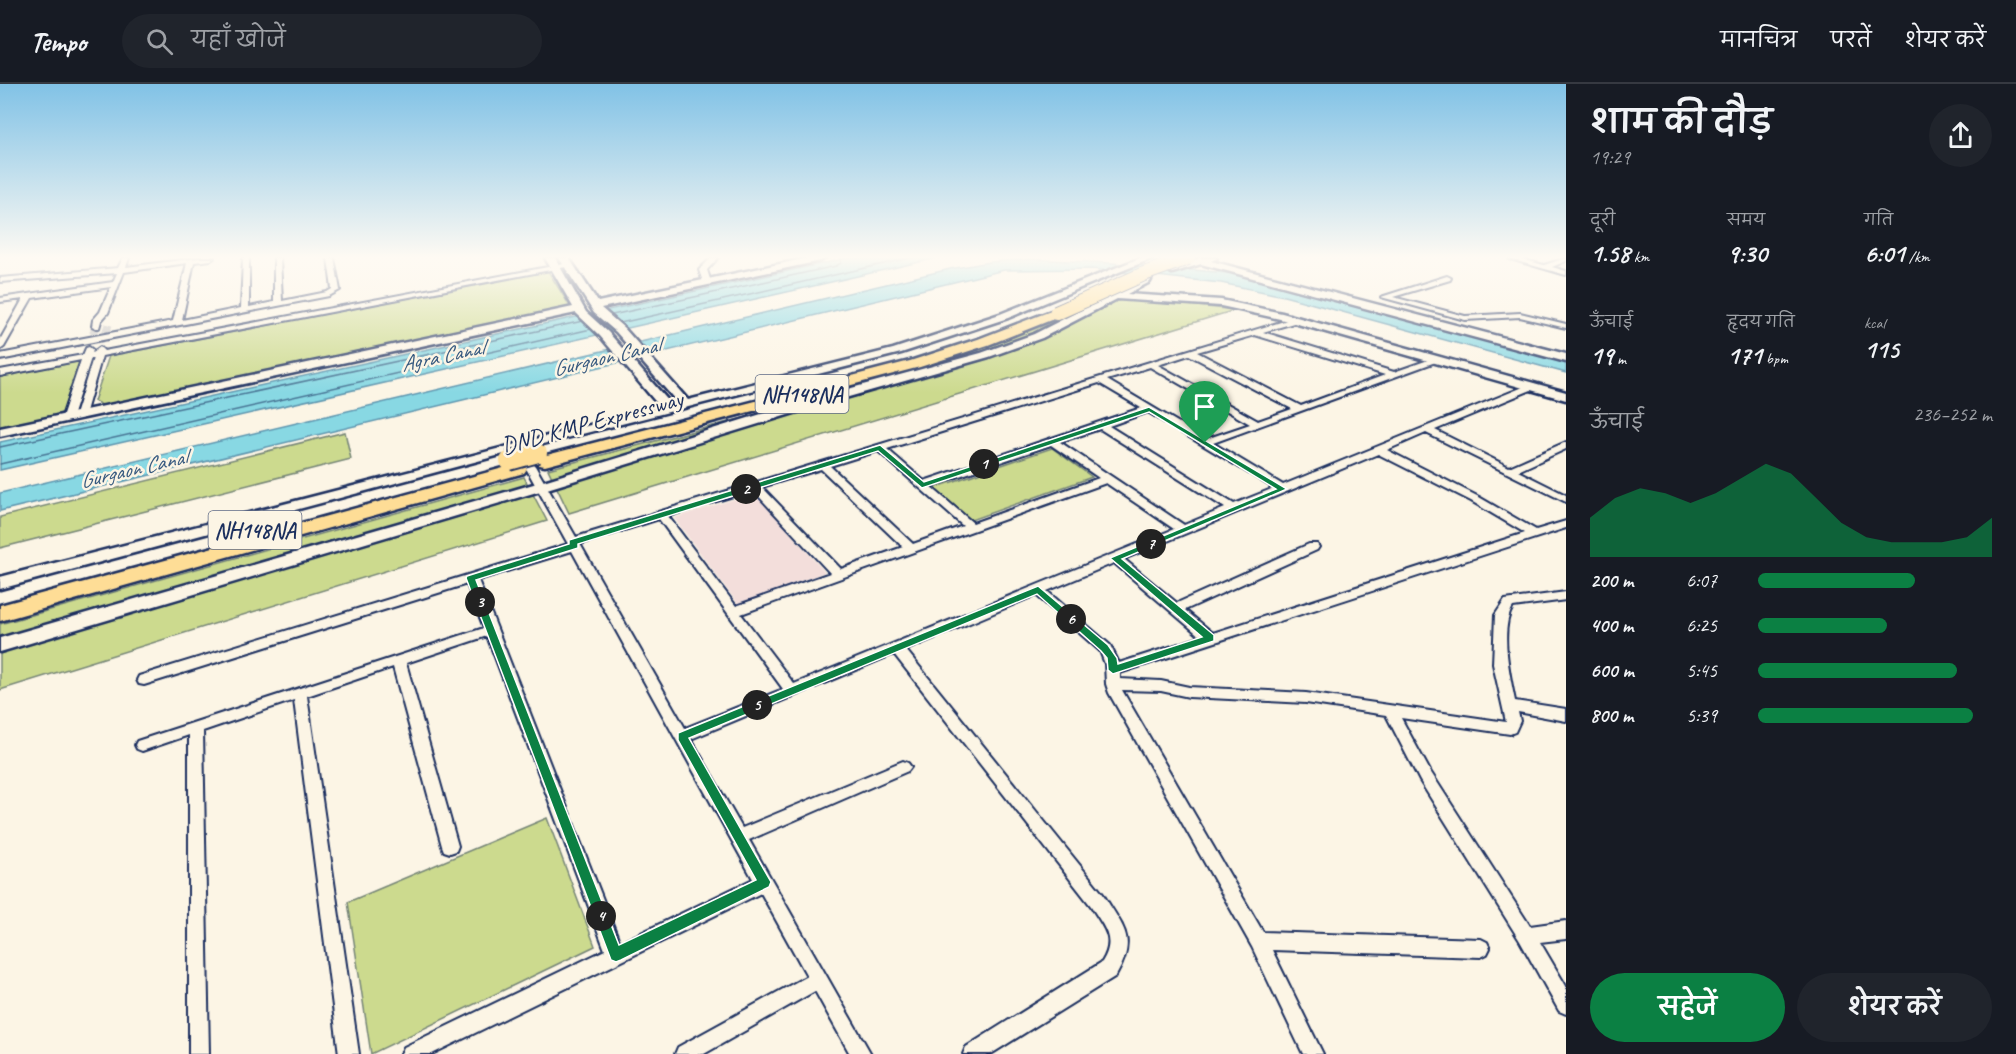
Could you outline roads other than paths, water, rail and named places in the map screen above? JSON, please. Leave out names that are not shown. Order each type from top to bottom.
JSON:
[{"type":"highway","name":"DND KMP Expressway","points":[[0,599],[515,458],[541,457],[915,364],[983,342],[1056,303]]},
{"type":"highway","name":"DND KMP Expressway","points":[[1049,306],[1057,303]]},
{"type":"highway","name":"DND KMP Expressway","points":[[0,613],[515,458]]},
{"type":"highway","points":[[0,618],[21,607]]},
{"type":"street","points":[[0,347],[25,303]]},
{"type":"street","points":[[67,417],[98,320],[108,316],[111,303]]},
{"type":"street","points":[[177,323],[181,303]]},
{"type":"street","points":[[244,303],[244,310]]},
{"type":"street","points":[[0,357],[94,333],[105,334],[177,323],[281,303]]},
{"type":"street","points":[[0,373],[99,351],[342,303]]},
{"type":"street","points":[[577,303],[668,408]]},
{"type":"street","points":[[594,303],[685,404]]},
{"type":"street","points":[[597,308],[617,303]]},
{"type":"street","points":[[0,583],[515,458],[668,408],[897,351],[1004,316],[1054,303]]},
{"type":"street","points":[[0,645],[542,486],[812,403],[985,355],[1038,336],[1100,303]]},
{"type":"street","points":[[1222,303],[1294,320],[1566,396]]},
{"type":"street","points":[[1366,303],[1566,357]]},
{"type":"street","points":[[1409,303],[1465,318],[1520,315],[1566,326]]},
{"type":"street","points":[[1049,306],[1084,312]]},
{"type":"street","points":[[0,432],[581,311]]},
{"type":"street","points":[[144,680],[471,578],[661,515],[1294,320]]},
{"type":"street","points":[[0,331],[11,329]]},
{"type":"street","points":[[1254,332],[1393,375]]},
{"type":"street","points":[[80,415],[105,334]]},
{"type":"street","points":[[1190,352],[1300,409]]},
{"type":"street","points":[[0,367],[88,354]]},
{"type":"street","points":[[1205,443],[1437,360]]},
{"type":"street","points":[[1150,364],[1257,424]]},
{"type":"street","points":[[1100,380],[1283,489]]},
{"type":"street","points":[[682,736],[1533,386]]},
{"type":"street","points":[[922,485],[1149,410]]},
{"type":"street","points":[[1101,425],[1234,509]]},
{"type":"street","points":[[1427,430],[1566,499]]},
{"type":"street","points":[[1053,442],[1183,530]]},
{"type":"street","points":[[1511,470],[1566,445]]},
{"type":"street","points":[[880,448],[971,527]]},
{"type":"street","points":[[1379,450],[1475,499],[1533,533]]},
{"type":"street","points":[[515,458],[542,486],[861,1054]]},
{"type":"street","points":[[823,465],[911,548]]},
{"type":"street","points":[[733,612],[1107,479]]},
{"type":"street","points":[[755,486],[838,574]]},
{"type":"street","points":[[661,515],[792,691]]},
{"type":"street","points":[[1113,677],[1210,638],[1566,524]]},
{"type":"street","points":[[1175,609],[1313,547]]},
{"type":"street","points":[[1115,558],[1210,638]]},
{"type":"street","points":[[471,578],[616,955]]},
{"type":"street","points":[[1038,590],[1105,648],[1112,658],[1113,677],[1258,941],[1313,1054]]},
{"type":"street","points":[[1113,677],[1189,693],[1306,698],[1510,729],[1513,725],[1500,664],[1501,615],[1509,603],[1566,596]]},
{"type":"street","points":[[142,745],[491,630]]},
{"type":"street","points":[[897,648],[1097,900],[1119,939],[1116,957],[1109,969],[973,1054]]},
{"type":"street","points":[[398,660],[450,846]]},
{"type":"street","points":[[300,693],[349,1054]]},
{"type":"street","points":[[1509,705],[1566,715]]},
{"type":"street","points":[[1390,710],[1425,776],[1526,935],[1566,1004]]},
{"type":"street","points":[[196,727],[199,1054]]},
{"type":"street","points":[[739,837],[903,767]]},
{"type":"street","points":[[411,1054],[765,882]]},
{"type":"street","points":[[1526,935],[1566,930]]},
{"type":"street","points":[[1258,941],[1481,948]]},
{"type":"street","points":[[685,1054],[819,979]]},
{"type":"water","name":"Agra Canal","points":[[639,303],[737,303],[0,470],[0,442]]},
{"type":"water","name":"Gurgaon Canal","points":[[805,303],[865,303],[0,511],[0,493]]},
{"type":"water","points":[[1311,303],[1348,303],[1566,362],[1566,373]]},
{"type":"tunnel","points":[[106,332],[109,323]]},
{"type":"tunnel","points":[[93,334],[96,326]]}]
